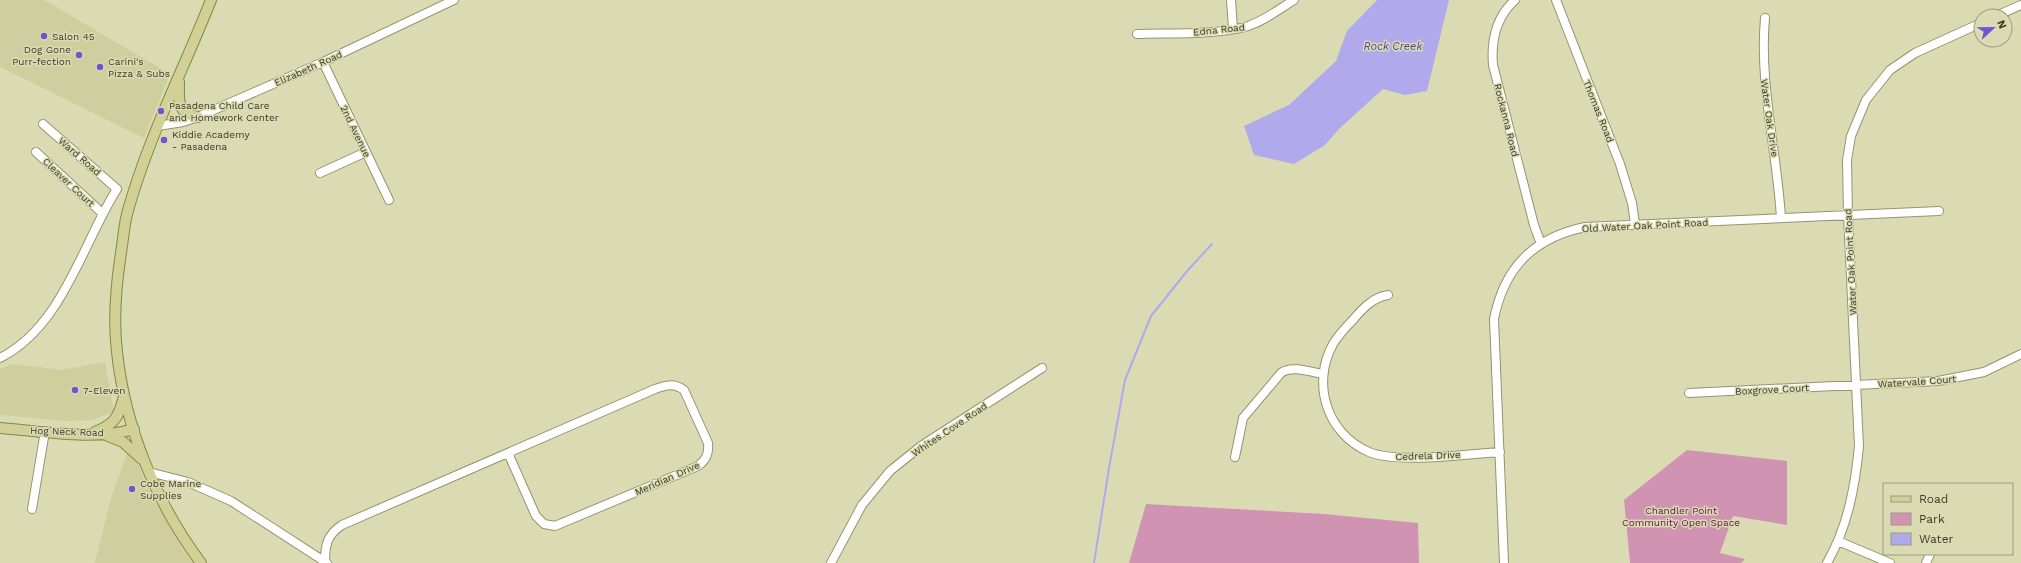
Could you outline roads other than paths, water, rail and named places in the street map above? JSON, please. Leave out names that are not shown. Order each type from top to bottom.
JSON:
[{"type":"main road","points":[[201,563],[186,544],[147,467],[124,396],[117,352],[117,280],[127,215],[158,126],[211,0]]},
{"type":"main road","points":[[179,78],[179,102],[182,110],[188,115],[198,117]]},
{"type":"main road","points":[[97,434],[117,418],[124,396]]},
{"type":"main road","name":"Hog Neck Road","points":[[0,428],[97,434],[122,433],[134,429]]},
{"type":"main road","points":[[97,434],[123,442],[147,467]]},
{"type":"street","name":"Elizabeth Road","points":[[158,126],[183,122],[198,117],[323,62],[454,0]]},
{"type":"street","points":[[1231,0],[1233,29]]},
{"type":"street","name":"Edna Road","points":[[1137,34],[1233,29],[1257,23],[1294,0]]},
{"type":"street","name":"Rockanna Road","points":[[1515,0],[1505,10],[1495,34],[1493,45],[1494,65],[1534,226],[1541,244]]},
{"type":"street","name":"Thomas Road","points":[[1556,0],[1620,164],[1632,203],[1635,224]]},
{"type":"street","name":"Water Oak Drive","points":[[1765,18],[1763,42],[1764,75],[1779,183],[1781,218]]},
{"type":"street","name":"Water Oak Point Road","points":[[1827,563],[1849,512],[1856,481],[1859,446],[1848,215],[1847,160],[1850,136],[1866,100],[1890,70],[1915,53],[1973,26]]},
{"type":"street","name":"2nd Avenue","points":[[323,62],[389,200]]},
{"type":"street","name":"Ward Road","points":[[43,124],[117,189],[102,213]]},
{"type":"street","name":"Cleaver Court","points":[[36,152],[102,213]]},
{"type":"street","points":[[320,173],[366,152]]},
{"type":"street","name":"Old Water Oak Point Road","points":[[1504,563],[1494,331],[1497,305],[1505,283],[1516,264],[1541,244],[1574,229],[1635,224],[1939,211]]},
{"type":"street","points":[[0,358],[25,340],[55,306],[76,270],[102,213]]},
{"type":"street","name":"Cedrela Drive","points":[[1388,295],[1381,296],[1370,302],[1338,336],[1329,352],[1323,374],[1324,397],[1336,425],[1350,440],[1370,452],[1381,456],[1404,458],[1500,452]]},
{"type":"street","name":"Watervale Court","points":[[1856,385],[1956,379],[1995,368],[2021,354]]},
{"type":"street","name":"Whites Cove Road","points":[[831,563],[859,510],[890,471],[921,446],[1042,368]]},
{"type":"street","points":[[1235,457],[1243,418],[1284,370],[1293,369],[1323,374]]},
{"type":"street","name":"Meridian Drive","points":[[326,562],[327,540],[332,532],[342,525],[655,389],[670,384],[678,386],[684,390],[688,396],[708,443],[708,452],[703,462],[698,466],[555,526],[544,524],[536,516],[508,453]]},
{"type":"street","name":"Boxgrove Court","points":[[1688,393],[1856,385]]},
{"type":"street","points":[[32,509],[45,431]]},
{"type":"street","points":[[147,467],[188,482],[231,501],[326,562]]},
{"type":"street","points":[[1838,540],[1890,563]]},
{"type":"water","name":"Rock Creek","points":[[1377,0],[1449,0],[1427,91],[1405,95],[1383,89],[1339,129],[1325,145],[1294,164],[1254,155],[1244,126],[1289,105],[1336,61],[1347,31]]},
{"type":"waterway","points":[[1094,563],[1125,380],[1151,316],[1188,270],[1212,244]]},
{"type":"place","name":"Salon 45","points":[[44,36]]},
{"type":"place","name":"Dog Gone Purr-fection","points":[[79,55]]},
{"type":"place","name":"Carini's Pizza & Subs","points":[[100,67]]},
{"type":"place","name":"Pasadena Child Care and Homework Center","points":[[161,111]]},
{"type":"place","name":"Kiddie Academy - Pasadena","points":[[164,140]]},
{"type":"place","name":"7-Eleven","points":[[75,390]]},
{"type":"place","name":"Cobe Marine Supplies","points":[[132,489]]},
{"type":"park label","name":"Chandler Point Community Open Space","points":[[1681,516]]}]
